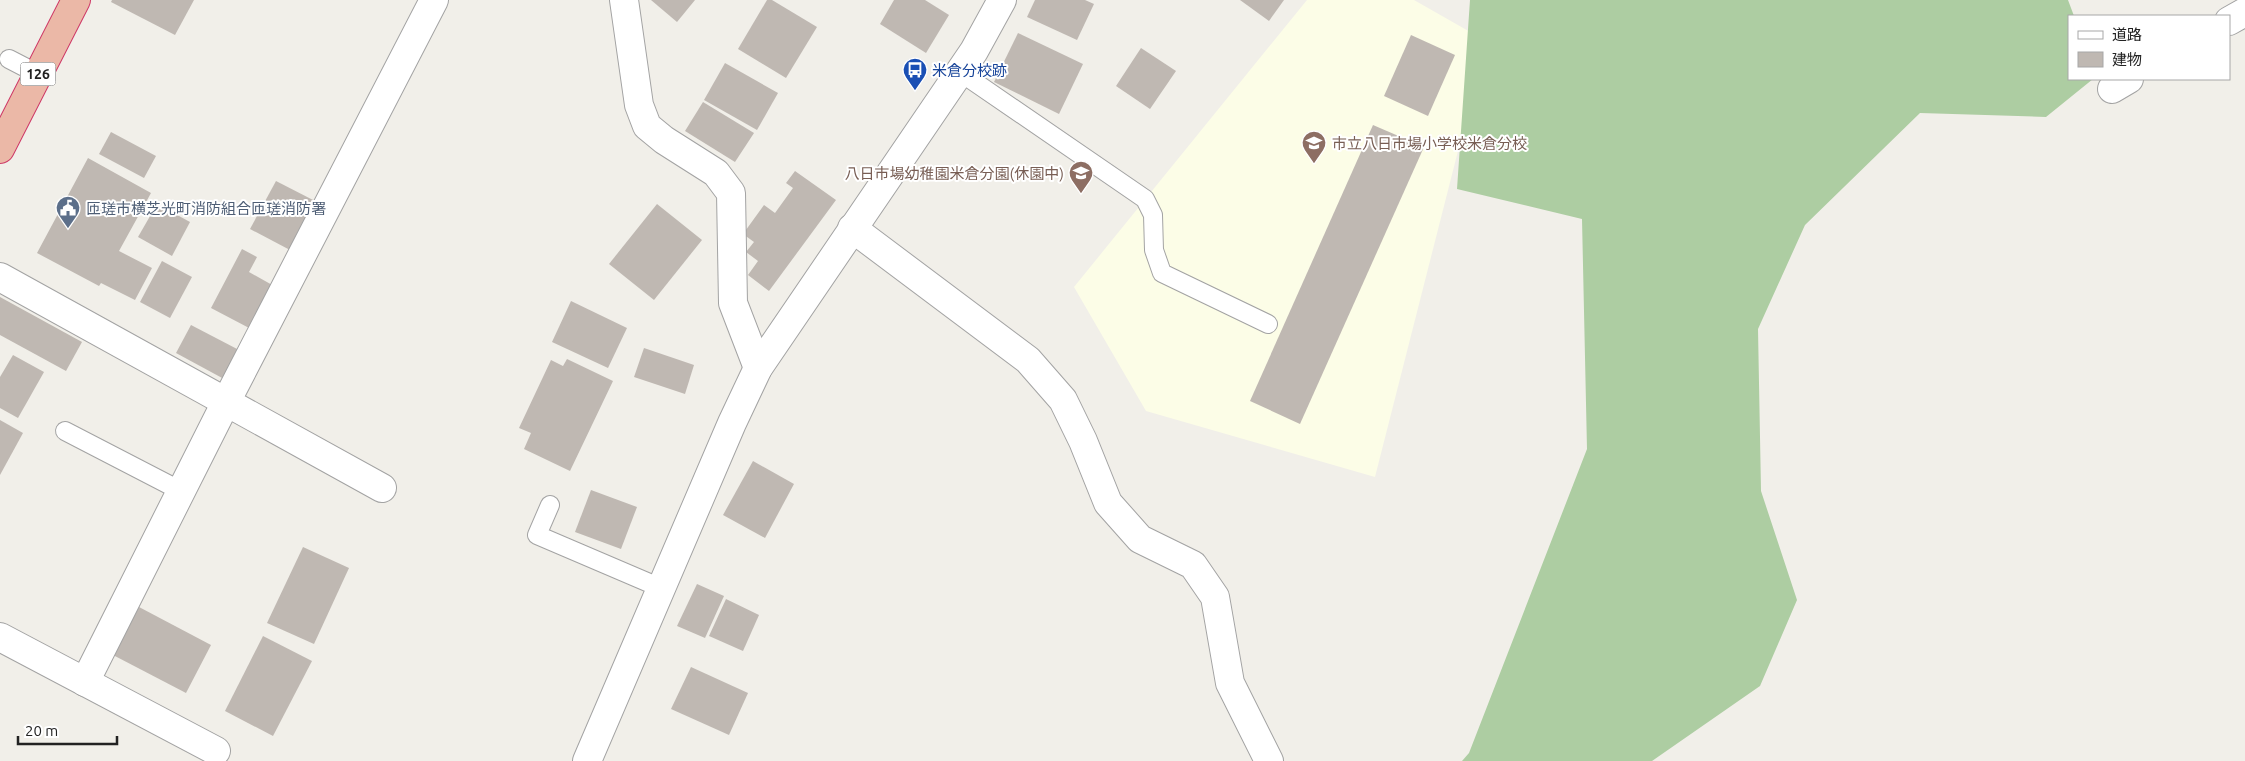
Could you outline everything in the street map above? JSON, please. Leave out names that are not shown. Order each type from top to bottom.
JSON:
[{"type":"highway","name":"126","points":[[0,149],[76,0]]},
{"type":"street","points":[[85,682],[226,402],[434,0]]},
{"type":"street","points":[[624,0],[639,105],[647,126],[664,140],[716,173],[731,193],[733,303],[758,368]]},
{"type":"street","points":[[587,761],[732,423],[758,368],[974,51],[1002,0]]},
{"type":"street","points":[[2230,20],[2245,12]]},
{"type":"street","points":[[852,228],[1028,360],[1063,400],[1083,441],[1108,503],[1140,539],[1193,565],[1215,597],[1230,683],[1270,761]]},
{"type":"street","points":[[0,277],[382,488]]},
{"type":"street","points":[[0,637],[216,751]]},
{"type":"lane","points":[[9,59],[38,74]]},
{"type":"lane","points":[[960,72],[1145,199],[1153,215],[1154,250],[1162,274],[1268,324]]},
{"type":"lane","points":[[65,431],[182,491]]},
{"type":"lane","points":[[550,505],[537,535],[661,588]]},
{"type":"shaded area","name":"市立八日市場小学校米倉分校","points":[[1307,0],[1414,0],[1486,41],[1375,477],[1146,411],[1074,287]]},
{"type":"green space","points":[[1470,0],[2068,0],[2074,15],[2068,15],[2068,80],[2092,80],[2046,117],[1920,113],[1805,225],[1758,329],[1761,491],[1797,600],[1760,686],[1652,761],[1462,761],[1469,753],[1587,449],[1582,219],[1457,189]]},
{"type":"building","points":[[112,0],[194,0],[175,35],[111,2]]},
{"type":"building","points":[[651,0],[695,0],[677,22]]},
{"type":"building","points":[[767,0],[772,0],[817,27],[786,78],[738,49]]},
{"type":"building","points":[[894,0],[925,0],[949,15],[926,53],[880,24]]},
{"type":"building","points":[[1035,0],[1085,0],[1094,4],[1077,40],[1027,17]]},
{"type":"building","points":[[1240,0],[1284,0],[1269,21]]},
{"type":"building","points":[[1018,33],[1083,64],[1059,114],[994,82]]},
{"type":"building","points":[[1411,35],[1455,55],[1428,116],[1384,96]]},
{"type":"building","points":[[1141,48],[1176,71],[1150,109],[1116,86]]},
{"type":"building","points":[[725,63],[778,93],[757,130],[704,100]]},
{"type":"building","points":[[703,102],[754,133],[735,162],[685,131]]},
{"type":"building","points":[[1373,125],[1424,147],[1300,424],[1250,401]]},
{"type":"building","points":[[111,132],[156,156],[144,178],[99,154]]},
{"type":"building","points":[[88,158],[151,193],[119,251],[152,268],[135,300],[101,283],[99,286],[37,253]]},
{"type":"building","points":[[795,171],[836,200],[769,291],[748,275],[758,261],[746,252],[754,242],[743,234],[764,205],[775,213],[793,188],[786,183]]},
{"type":"building","points":[[276,181],[315,201],[290,250],[250,229]]},
{"type":"building","points":[[157,204],[190,222],[172,256],[138,237]]},
{"type":"building","points":[[657,204],[702,240],[654,300],[609,264]]},
{"type":"building","points":[[242,249],[257,257],[249,272],[274,286],[251,329],[211,308]]},
{"type":"building","points":[[162,261],[192,277],[170,318],[140,302]]},
{"type":"building","points":[[0,297],[82,342],[66,371],[0,335]]},
{"type":"building","points":[[571,301],[627,328],[608,368],[552,342]]},
{"type":"building","points":[[191,325],[239,350],[224,379],[176,353]]},
{"type":"building","points":[[644,348],[694,365],[685,394],[634,377]]},
{"type":"building","points":[[13,355],[44,372],[18,418],[0,408],[0,377]]},
{"type":"building","points":[[567,359],[613,381],[570,471],[524,449],[531,433],[519,428],[551,360],[563,366]]},
{"type":"building","points":[[0,420],[23,433],[0,475]]},
{"type":"building","points":[[753,461],[794,484],[765,538],[723,515]]},
{"type":"building","points":[[591,490],[637,507],[621,549],[575,532]]},
{"type":"building","points":[[303,547],[349,568],[314,644],[267,623]]},
{"type":"building","points":[[697,584],[724,596],[705,638],[677,626]]},
{"type":"building","points":[[726,599],[759,615],[743,651],[709,636]]},
{"type":"building","points":[[139,607],[211,645],[186,693],[113,655]]},
{"type":"building","points":[[263,636],[312,661],[273,736],[225,711]]},
{"type":"building","points":[[691,667],[748,693],[729,735],[671,709]]},
{"type":"place","name":"米倉分校跡","points":[[915,91]]},
{"type":"place","name":"市立八日市場小学校米倉分校","points":[[1314,164]]},
{"type":"place","name":"八日市場幼稚園米倉分園(休園中)","points":[[1081,194]]},
{"type":"place","name":"匝瑳市横芝光町消防組合匝瑳消防署","points":[[68,229]]}]
